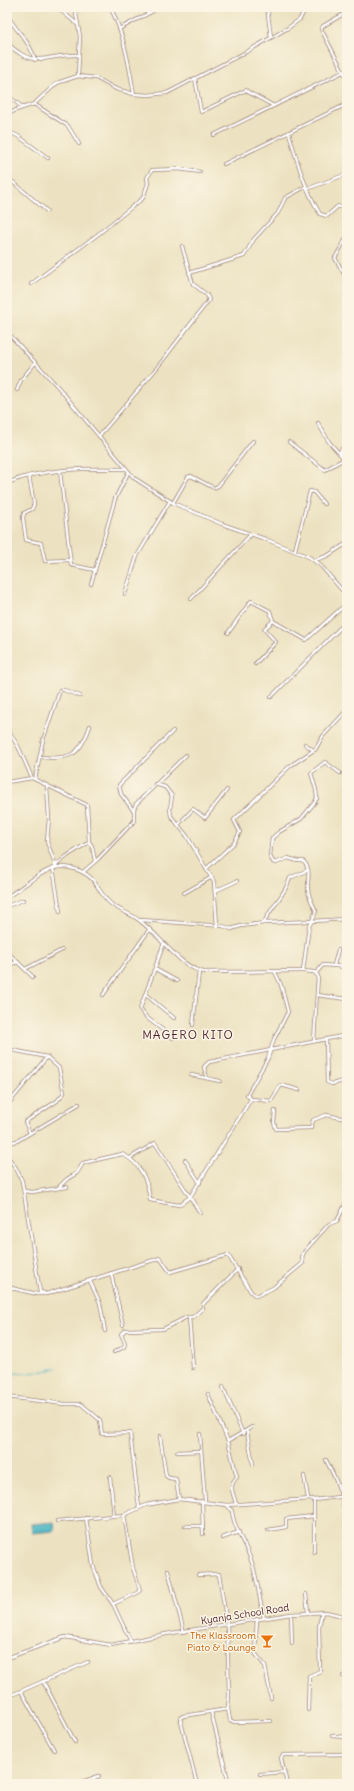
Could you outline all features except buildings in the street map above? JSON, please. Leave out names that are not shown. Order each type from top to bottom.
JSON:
[{"type":"street","points":[[57,7],[77,24]]},
{"type":"street","points":[[78,7],[76,14],[80,36],[78,76]]},
{"type":"street","points":[[110,7],[119,29],[134,94]]},
{"type":"street","points":[[119,29],[153,11],[151,7]]},
{"type":"street","points":[[267,7],[271,37]]},
{"type":"street","points":[[7,115],[23,107],[34,104],[57,83],[78,76],[96,78],[116,89],[134,94],[148,95],[166,93],[288,28],[300,19],[306,7]]},
{"type":"street","points":[[304,12],[316,7]]},
{"type":"street","points":[[347,12],[323,26],[321,29],[347,79]]},
{"type":"street","points":[[9,18],[18,33],[30,45],[36,60]]},
{"type":"street","points":[[7,43],[23,55],[36,60],[63,54],[78,55]]},
{"type":"street","points":[[214,135],[343,72]]},
{"type":"street","points":[[195,78],[201,112],[246,90],[274,106]]},
{"type":"street","points":[[7,94],[23,107]]},
{"type":"street","points":[[34,104],[68,126],[79,144]]},
{"type":"street","points":[[224,164],[347,104]]},
{"type":"street","points":[[7,131],[18,136],[48,158]]},
{"type":"street","points":[[289,132],[311,200],[323,216],[326,216],[338,206],[347,210]]},
{"type":"street","points":[[31,284],[97,235],[143,198],[148,183],[147,178],[152,170],[179,169],[200,172]]},
{"type":"street","points":[[190,273],[244,256],[254,239],[278,213],[285,198],[306,188],[347,174]]},
{"type":"street","points":[[7,177],[47,211]]},
{"type":"street","points":[[347,237],[335,258],[347,280]]},
{"type":"street","points":[[99,436],[156,369],[209,301],[206,295],[194,286],[182,246]]},
{"type":"street","points":[[347,323],[345,328],[347,330]]},
{"type":"street","points":[[7,332],[99,436],[128,473],[173,503],[222,524],[295,550],[314,560],[329,574],[347,596]]},
{"type":"street","points":[[18,390],[21,380],[35,363]]},
{"type":"street","points":[[318,423],[347,462]]},
{"type":"street","points":[[173,503],[188,476],[191,476],[214,488],[218,486],[253,442]]},
{"type":"street","points":[[289,442],[325,470],[344,459]]},
{"type":"street","points":[[339,453],[347,442]]},
{"type":"street","points":[[7,483],[29,476],[60,471],[126,469]]},
{"type":"street","points":[[60,471],[70,560],[72,566],[95,570]]},
{"type":"street","points":[[91,584],[97,568],[115,499],[128,473]]},
{"type":"street","points":[[29,476],[34,504],[32,509],[24,513],[23,518],[26,540],[41,543],[45,561],[70,560]]},
{"type":"street","points":[[295,550],[310,491],[314,492],[324,504]]},
{"type":"street","points":[[125,594],[137,556],[170,501]]},
{"type":"street","points":[[191,600],[252,534]]},
{"type":"street","points":[[314,560],[326,556],[347,543]]},
{"type":"street","points":[[228,633],[251,601],[270,611],[273,621],[306,640],[347,602]]},
{"type":"street","points":[[255,664],[276,642],[264,629],[273,621]]},
{"type":"street","points":[[271,696],[347,621]]},
{"type":"street","points":[[36,779],[43,740],[60,690],[62,689],[80,696]]},
{"type":"street","points":[[207,868],[234,843],[240,832],[234,820],[290,766],[314,750],[330,727],[347,710]]},
{"type":"street","points":[[40,757],[59,758],[73,754],[85,741],[90,726]]},
{"type":"street","points":[[7,728],[19,748],[32,778]]},
{"type":"street","points":[[134,811],[121,794],[119,785],[173,731]]},
{"type":"street","points":[[305,744],[314,750]]},
{"type":"street","points":[[82,872],[95,861],[134,821],[136,804],[186,755]]},
{"type":"street","points":[[303,971],[309,926],[316,911],[308,890],[308,870],[303,861],[298,862],[288,858],[278,862],[273,862],[270,856],[272,837],[301,819],[317,798],[311,773],[325,762],[340,773]]},
{"type":"street","points":[[7,782],[32,778],[36,779],[47,786],[87,805],[90,842],[95,861]]},
{"type":"street","points":[[161,779],[172,798],[170,806],[171,816],[212,877],[215,891],[217,926]]},
{"type":"street","points":[[155,784],[165,786]]},
{"type":"street","points":[[47,786],[49,818],[47,842],[55,867],[60,912]]},
{"type":"street","points":[[178,825],[193,809],[205,818],[227,790]]},
{"type":"street","points":[[7,898],[44,872],[55,867],[67,856],[90,842]]},
{"type":"street","points":[[55,867],[70,868],[82,872],[93,879],[111,904],[140,920],[183,960],[199,971],[236,973],[316,972],[323,965],[347,967]]},
{"type":"street","points":[[264,923],[268,912],[283,896],[290,878],[308,870]]},
{"type":"street","points":[[184,893],[212,877]]},
{"type":"street","points":[[215,891],[237,881]]},
{"type":"street","points":[[7,906],[23,900]]},
{"type":"street","points":[[140,920],[217,926],[231,929],[264,923],[347,919]]},
{"type":"street","points":[[103,995],[149,930]]},
{"type":"street","points":[[164,943],[140,1006],[142,1012],[173,1038]]},
{"type":"street","points":[[25,969],[62,950]]},
{"type":"street","points":[[334,966],[338,950]]},
{"type":"street","points":[[7,952],[33,977]]},
{"type":"street","points":[[7,965],[18,962]]},
{"type":"street","points":[[155,969],[177,981]]},
{"type":"street","points":[[194,1025],[199,971]]},
{"type":"street","points":[[251,1099],[248,1097],[248,1091],[272,1049],[274,1039],[289,1010],[275,972]]},
{"type":"street","points":[[314,1041],[318,980],[316,972]]},
{"type":"street","points":[[145,994],[174,1018]]},
{"type":"street","points":[[317,995],[347,999]]},
{"type":"street","points":[[207,1078],[204,1067],[209,1062],[347,1035]]},
{"type":"street","points":[[326,1039],[327,1082],[332,1084],[347,1080]]},
{"type":"street","points":[[7,1049],[47,1057],[59,1068],[64,1093],[62,1097],[25,1122],[30,1133]]},
{"type":"street","points":[[7,1054],[11,1050]]},
{"type":"street","points":[[9,1103],[47,1057]]},
{"type":"street","points":[[191,1075],[220,1081]]},
{"type":"street","points":[[251,1099],[272,1101],[281,1085],[299,1090]]},
{"type":"street","points":[[58,1188],[67,1179],[78,1172],[83,1164],[106,1159],[120,1153],[130,1158],[144,1175],[148,1184],[150,1200],[178,1205],[190,1197],[200,1183],[251,1099]]},
{"type":"street","points":[[7,1143],[17,1141],[79,1104]]},
{"type":"street","points":[[274,1111],[274,1126],[276,1129],[282,1130],[311,1128],[313,1120],[326,1115],[347,1119]]},
{"type":"street","points":[[130,1158],[155,1143],[200,1213]]},
{"type":"street","points":[[7,1156],[19,1173],[24,1191],[39,1293]]},
{"type":"street","points":[[185,1160],[200,1183]]},
{"type":"street","points":[[24,1191],[67,1187]]},
{"type":"street","points":[[7,1287],[46,1294],[160,1258],[170,1272],[228,1254],[251,1292],[256,1296],[264,1294],[303,1263],[302,1257],[304,1252],[330,1224],[337,1221],[347,1201]]},
{"type":"street","points":[[114,1352],[124,1347],[125,1343],[121,1334],[125,1330],[163,1329],[198,1314],[203,1308],[203,1304],[206,1300],[238,1269]]},
{"type":"street","points":[[111,1273],[123,1325]]},
{"type":"street","points":[[90,1281],[101,1306],[105,1330]]},
{"type":"street","points":[[189,1317],[193,1368]]},
{"type":"street","points":[[223,1387],[243,1434]]},
{"type":"street","points":[[208,1394],[228,1441],[237,1475],[232,1483],[236,1504]]},
{"type":"street","points":[[7,1398],[65,1404],[81,1404],[100,1420],[102,1434],[130,1433],[139,1507]]},
{"type":"street","points":[[228,1441],[247,1432],[252,1427]]},
{"type":"street","points":[[247,1432],[253,1464]]},
{"type":"street","points":[[200,1434],[204,1501],[203,1534]]},
{"type":"street","points":[[160,1436],[166,1476],[168,1478],[176,1479],[180,1499]]},
{"type":"street","points":[[177,1452],[200,1451]]},
{"type":"street","points":[[326,1460],[343,1497],[346,1513],[347,1563]]},
{"type":"street","points":[[304,1476],[308,1498]]},
{"type":"street","points":[[110,1477],[114,1516]]},
{"type":"street","points":[[57,1521],[124,1516],[139,1507],[180,1499],[226,1505],[308,1498],[314,1500],[347,1496]]},
{"type":"street","points":[[314,1500],[314,1552]]},
{"type":"street","points":[[226,1505],[232,1511],[254,1570],[264,1618]]},
{"type":"street","points":[[114,1604],[137,1593],[140,1590],[133,1568],[124,1516]]},
{"type":"street","points":[[268,1530],[286,1527],[286,1519],[314,1516]]},
{"type":"street","points":[[86,1518],[94,1565],[101,1587],[114,1604],[131,1642]]},
{"type":"street","points":[[185,1526],[203,1526]]},
{"type":"street","points":[[222,1538],[239,1532]]},
{"type":"street","points":[[168,1570],[184,1632]]},
{"type":"street","points":[[198,1575],[220,1574],[227,1624],[228,1708],[232,1722],[271,1721]]},
{"type":"street","points":[[306,1594],[308,1612]]},
{"type":"street","points":[[308,1710],[309,1676],[320,1671],[319,1628],[322,1612]]},
{"type":"street","name":"Kyanja School Road","points":[[7,1658],[65,1637],[108,1645],[290,1614],[322,1612],[347,1617]]},
{"type":"street","points":[[290,1614],[292,1643]]},
{"type":"street","points":[[257,1619],[255,1653],[265,1666],[271,1698]]},
{"type":"street","points":[[7,1697],[88,1662]]},
{"type":"street","points":[[343,1676],[347,1677]]},
{"type":"street","points":[[44,1682],[75,1742]]},
{"type":"street","points":[[22,1691],[54,1750]]},
{"type":"street","points":[[197,1784],[180,1720],[183,1716],[228,1708]]},
{"type":"street","points":[[211,1712],[229,1784]]},
{"type":"street","points":[[332,1736],[347,1737]]},
{"type":"street","points":[[287,1784],[281,1758],[283,1755],[347,1754]]},
{"type":"street","points":[[260,1774],[284,1772]]},
{"type":"street","points":[[76,1784],[99,1776]]},
{"type":"water","points":[[54,1522],[55,1531],[32,1533],[31,1524]]},
{"type":"waterway","points":[[7,1373],[32,1373],[56,1368]]},
{"type":"place","name":"The Klassroom Piato & Lounge","points":[[267,1641]]},
{"type":"district","name":"MAGERO KITO","points":[[188,1034]]}]
